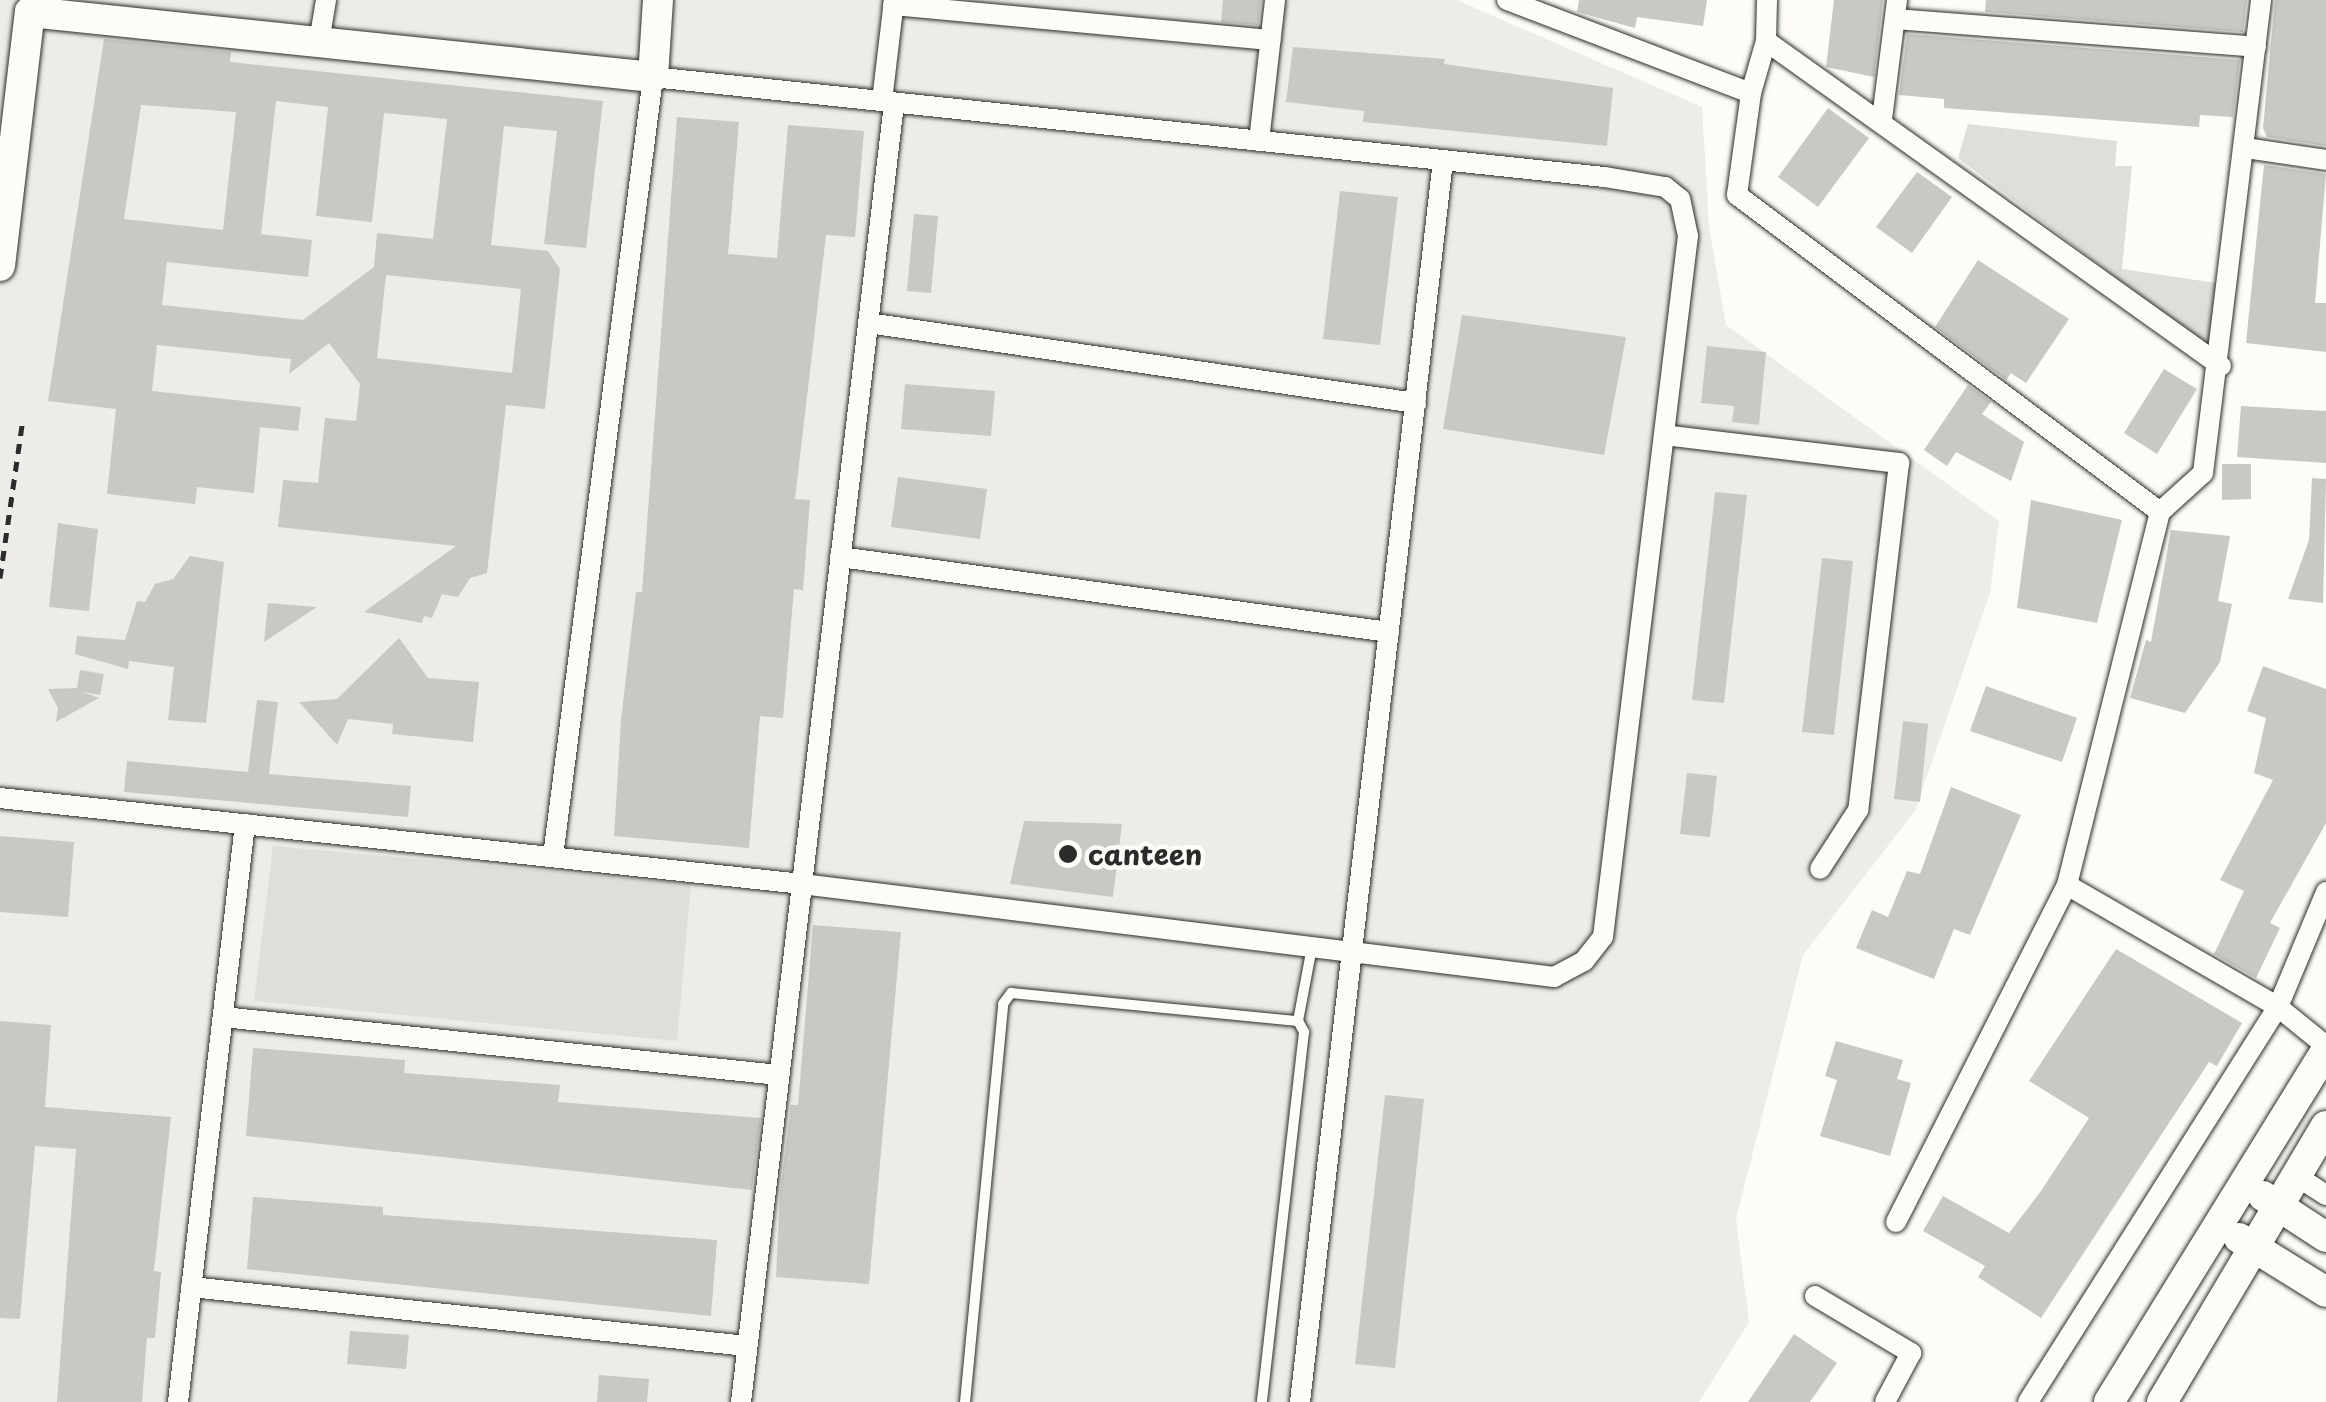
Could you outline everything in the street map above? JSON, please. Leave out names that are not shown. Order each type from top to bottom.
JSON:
[{"type":"street","points":[[319,42],[326,0]]},
{"type":"street","points":[[553,858],[652,78],[658,0]]},
{"type":"street","points":[[1258,141],[1275,0]]},
{"type":"street","points":[[1507,0],[1751,93]]},
{"type":"street","points":[[1767,0],[1766,41],[1751,93],[1737,195],[2160,512]]},
{"type":"street","points":[[1896,1222],[2067,885],[2160,512],[2203,473],[2220,366],[2262,0]]},
{"type":"street","points":[[740,1402],[868,323],[894,2],[1270,40]]},
{"type":"street","points":[[0,266],[31,6],[319,42],[1604,177],[1675,192],[1688,236],[1603,936],[1584,961],[1554,977],[802,884],[0,798]]},
{"type":"street","points":[[1882,119],[1896,10],[2256,47]]},
{"type":"street","points":[[1766,41],[1882,119],[2220,366]]},
{"type":"street","points":[[2246,148],[2326,160]]},
{"type":"street","points":[[1300,1402],[1443,160]]},
{"type":"street","points":[[868,323],[1416,403]]},
{"type":"street","points":[[1664,435],[1900,464],[1858,810],[1820,869]]},
{"type":"street","points":[[840,557],[1389,632]]},
{"type":"street","points":[[178,1402],[245,824]]},
{"type":"street","points":[[2067,885],[2278,1007],[2326,1048],[2109,1402]]},
{"type":"street","points":[[2028,1402],[2278,1007],[2326,892]]},
{"type":"street","points":[[222,1018],[779,1075]]},
{"type":"street","points":[[2162,1402],[2326,1126]]},
{"type":"street","points":[[2298,1177],[2326,1195]]},
{"type":"street","points":[[2243,1185],[2279,1204],[2326,1237]]},
{"type":"street","points":[[2218,1228],[2254,1245],[2326,1292]]},
{"type":"street","points":[[191,1287],[747,1346]]},
{"type":"street","points":[[1815,1296],[1911,1353],[1884,1402]]},
{"type":"lane","points":[[1262,1402],[1304,1032],[1298,1021],[1312,947]]},
{"type":"lane","points":[[965,1402],[1003,1004],[1012,992],[1298,1021]]},
{"type":"path","points":[[0,578],[23,418]]},
{"type":"shaded area","points":[[0,0],[1457,0],[1702,107],[1709,226],[1726,325],[1999,521],[1990,593],[1915,811],[1803,955],[1736,1219],[1749,1322],[1699,1402],[0,1402]]},
{"type":"shaded area","points":[[1968,124],[2117,141],[2115,166],[2132,166],[2122,269],[2216,283],[2212,350],[1958,158]]},
{"type":"shaded area","points":[[273,846],[691,884],[677,1041],[254,1001]]},
{"type":"building","points":[[1223,0],[1261,0],[1258,25],[1221,22]]},
{"type":"building","points":[[1579,0],[1707,0],[1703,26],[1637,17],[1635,28],[1577,12]]},
{"type":"building","points":[[1834,0],[1883,0],[1874,77],[1826,67]]},
{"type":"building","points":[[1986,0],[2247,0],[2243,32],[1985,12]]},
{"type":"building","points":[[2275,0],[2326,0],[2326,146],[2267,137],[2263,128]]},
{"type":"building","points":[[1907,34],[2240,60],[2233,117],[2200,115],[2199,127],[1944,108],[1944,99],[1899,95]]},
{"type":"building","points":[[104,39],[231,52],[230,62],[603,101],[586,248],[544,244],[557,131],[504,126],[491,245],[548,251],[560,269],[545,409],[506,405],[487,573],[470,578],[458,597],[442,594],[432,618],[424,616],[422,623],[364,612],[456,546],[278,527],[283,480],[318,483],[325,418],[356,421],[360,384],[329,343],[289,374],[291,359],[157,345],[152,391],[301,407],[298,431],[260,427],[254,493],[197,487],[195,504],[107,494],[116,409],[48,401]],"holes":[[[276,101],[328,107],[316,216],[372,222],[384,113],[447,119],[433,239],[377,233],[374,267],[303,320],[162,305],[167,262],[308,277],[312,240],[261,234]],[[141,105],[236,112],[223,230],[124,219]],[[386,275],[521,289],[512,373],[377,358]]]},
{"type":"building","points":[[1293,47],[1445,59],[1444,64],[1613,88],[1607,146],[1363,122],[1364,111],[1286,102]]},
{"type":"building","points":[[1828,108],[1869,138],[1818,207],[1778,177]]},
{"type":"building","points":[[677,117],[739,122],[728,254],[777,258],[788,125],[864,131],[855,237],[826,235],[795,499],[810,500],[803,590],[794,589],[783,718],[760,716],[749,848],[614,836],[621,720],[636,592],[642,592]]},
{"type":"building","points":[[2264,165],[2326,174],[2315,303],[2326,303],[2326,352],[2246,343]]},
{"type":"building","points":[[1917,172],[1952,197],[1912,253],[1876,227]]},
{"type":"building","points":[[1340,191],[1398,197],[1380,345],[1323,339]]},
{"type":"building","points":[[914,214],[938,216],[931,293],[907,291]]},
{"type":"building","points":[[1978,260],[2069,319],[2026,383],[2011,373],[2006,380],[1935,327]]},
{"type":"building","points":[[1462,315],[1626,337],[1604,455],[1443,429]]},
{"type":"building","points":[[1707,346],[1766,352],[1759,425],[1732,422],[1734,406],[1701,403]]},
{"type":"building","points":[[2164,369],[2197,389],[2157,454],[2124,433]]},
{"type":"building","points":[[905,384],[995,391],[991,436],[901,429]]},
{"type":"building","points":[[1968,385],[1991,402],[1982,414],[2024,442],[2011,481],[1956,452],[1947,466],[1924,450]]},
{"type":"building","points":[[2241,406],[2326,411],[2326,463],[2237,457]]},
{"type":"building","points":[[2222,464],[2251,464],[2251,499],[2222,500]]},
{"type":"building","points":[[898,477],[987,489],[980,539],[891,527]]},
{"type":"building","points":[[2312,478],[2326,479],[2323,603],[2288,599],[2309,540]]},
{"type":"building","points":[[1715,492],[1747,495],[1724,703],[1692,700]]},
{"type":"building","points":[[2031,500],[2122,520],[2097,623],[2017,608]]},
{"type":"building","points":[[58,523],[98,529],[89,611],[49,607]]},
{"type":"building","points":[[2171,530],[2230,536],[2218,601],[2232,604],[2220,662],[2185,713],[2130,698],[2146,640],[2151,642]]},
{"type":"building","points":[[190,556],[224,562],[206,723],[168,720],[174,667],[129,661],[128,669],[75,654],[77,636],[125,640],[137,601],[145,602],[155,584],[173,579]]},
{"type":"building","points":[[1822,558],[1853,561],[1834,735],[1802,732]]},
{"type":"building","points":[[268,603],[317,607],[264,642]]},
{"type":"building","points":[[399,638],[428,678],[479,682],[473,742],[392,734],[393,724],[348,719],[337,745],[299,702],[337,699]]},
{"type":"building","points":[[2263,666],[2326,689],[2326,823],[2270,923],[2280,928],[2256,978],[2214,954],[2244,891],[2220,880],[2273,780],[2254,773],[2266,718],[2247,711]]},
{"type":"building","points":[[80,670],[104,674],[100,695],[83,692],[99,698],[56,722],[58,708],[48,689],[77,688]]},
{"type":"building","points":[[1986,686],[2077,718],[2062,762],[1970,731]]},
{"type":"building","points":[[257,700],[278,702],[269,774],[411,786],[408,817],[124,792],[127,761],[248,772]]},
{"type":"building","points":[[1903,721],[1928,724],[1920,802],[1894,799]]},
{"type":"building","points":[[1687,773],[1717,776],[1710,837],[1680,834]]},
{"type":"building","points":[[1951,787],[2021,815],[1970,935],[1954,929],[1934,979],[1856,948],[1872,910],[1888,917],[1907,871],[1920,874]]},
{"type":"building","name":"canteen","points":[[1024,821],[1122,824],[1113,897],[1010,884]]},
{"type":"building","points":[[0,836],[74,842],[68,917],[0,912]]},
{"type":"building","points":[[813,925],[901,932],[869,1284],[776,1277],[780,1192],[791,1105],[798,1105]]},
{"type":"building","points":[[2116,949],[2242,1023],[2217,1066],[2209,1062],[2041,1318],[1978,1277],[1985,1266],[1923,1231],[1943,1196],[2009,1233],[2041,1191],[2089,1118],[2029,1081]]},
{"type":"building","points":[[0,1021],[51,1025],[45,1107],[171,1117],[154,1271],[161,1272],[155,1338],[147,1338],[142,1402],[57,1402],[76,1149],[35,1146],[20,1319],[0,1318]]},
{"type":"building","points":[[1836,1041],[1903,1060],[1897,1079],[1911,1083],[1890,1156],[1820,1136],[1837,1080],[1825,1076]]},
{"type":"building","points":[[253,1048],[405,1060],[404,1073],[560,1085],[558,1102],[761,1118],[752,1190],[246,1136]]},
{"type":"building","points":[[1385,1095],[1424,1099],[1395,1368],[1355,1364]]},
{"type":"building","points":[[253,1197],[383,1207],[383,1215],[717,1240],[711,1316],[247,1269]]},
{"type":"building","points":[[350,1331],[409,1335],[406,1369],[347,1364]]},
{"type":"building","points":[[1794,1334],[1837,1363],[1810,1402],[1748,1402]]},
{"type":"building","points":[[599,1375],[649,1379],[647,1402],[597,1402]]},
{"type":"place","name":"canteen","points":[[1068,854]]}]
